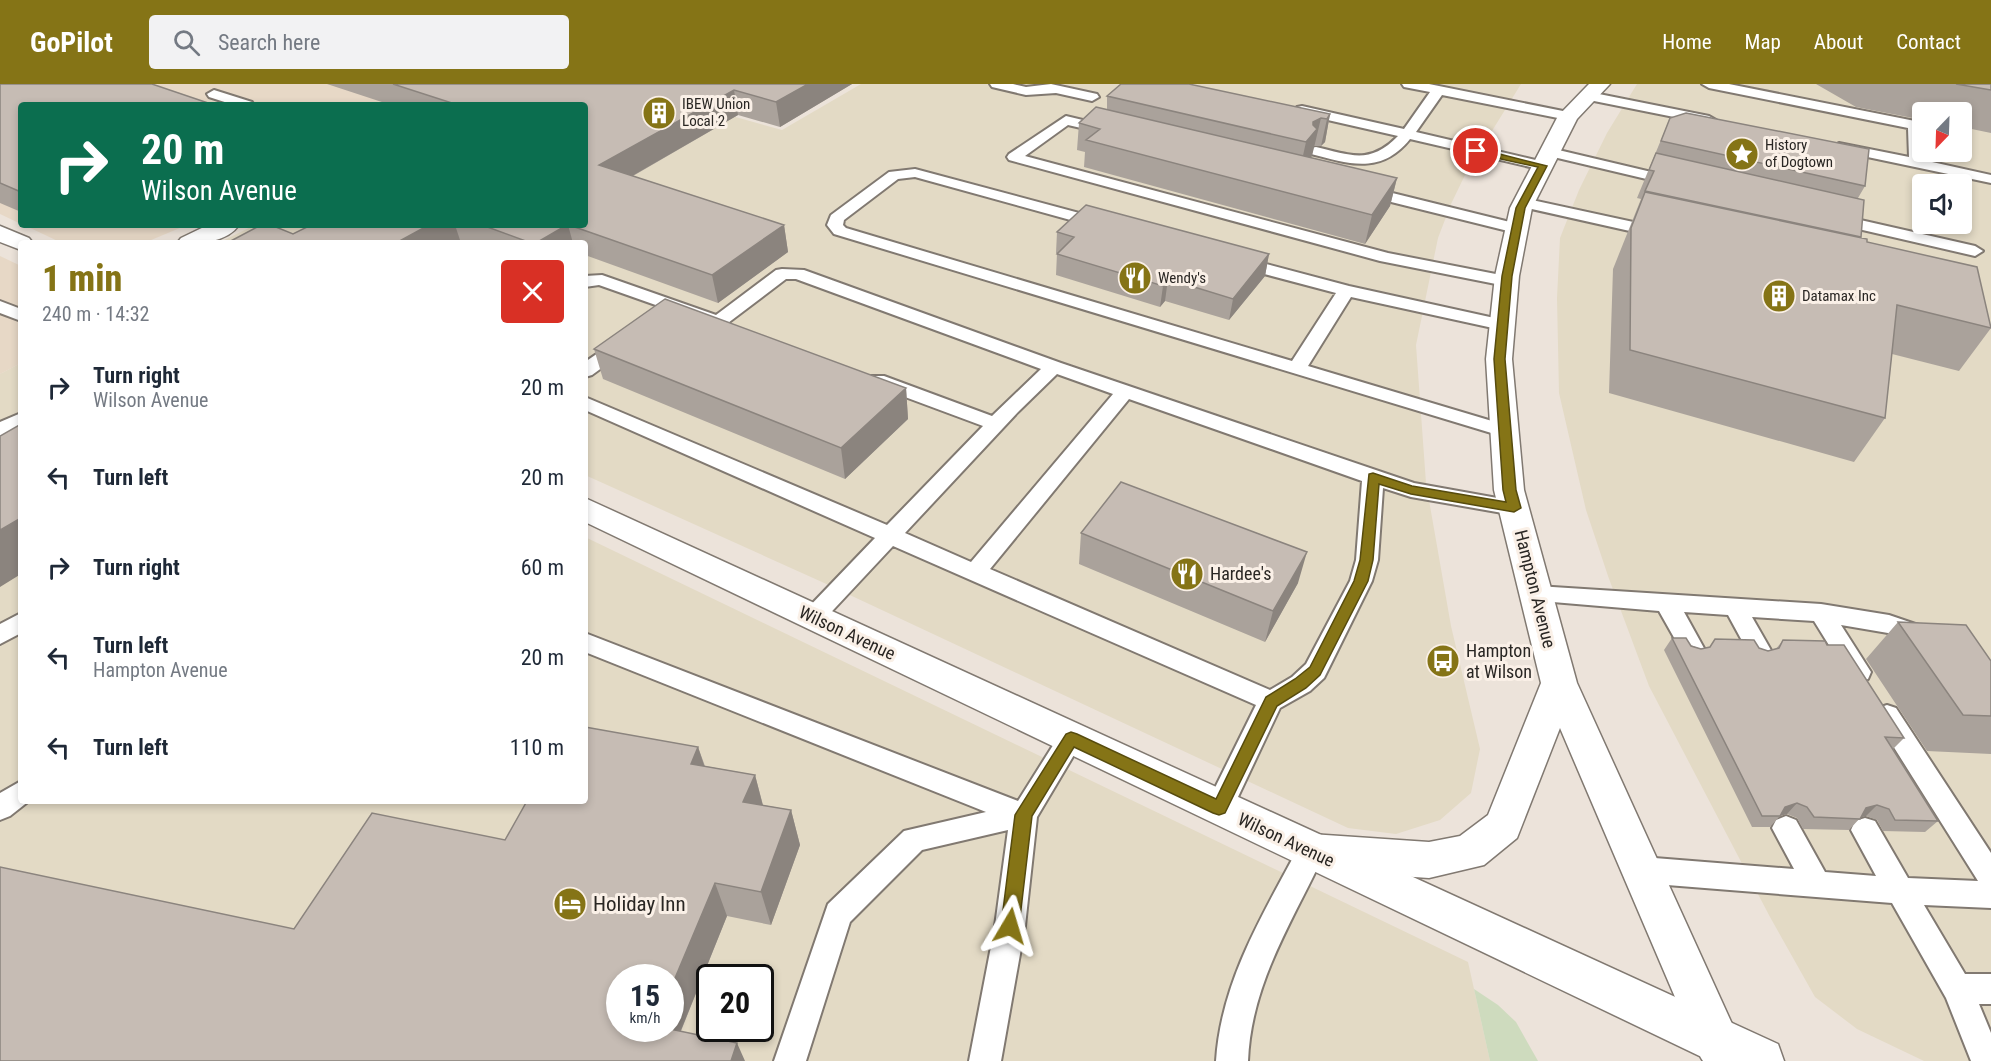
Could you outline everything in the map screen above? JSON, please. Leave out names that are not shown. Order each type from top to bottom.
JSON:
[{"type":"main road","name":"Hampton Avenue","points":[[1594,90],[1568,106],[1520,215],[1506,281],[1499,359],[1509,490],[1559,683],[1723,1055]]},
{"type":"main road","points":[[195,240],[221,228]]},
{"type":"main road","points":[[0,233],[18,242]]},
{"type":"main road","name":"Wilson Avenue","points":[[588,510],[1311,852],[1723,1055],[1761,1061]]},
{"type":"main road","points":[[1311,852],[1429,860],[1470,852],[1503,825],[1559,683]]},
{"type":"lane","points":[[997,84],[1026,91],[1053,87]]},
{"type":"lane","points":[[1034,84],[1092,97]]},
{"type":"lane","points":[[1409,84],[1438,90],[1465,90],[1568,106]]},
{"type":"lane","points":[[1709,84],[1915,125],[1916,163]]},
{"type":"lane","points":[[1316,151],[1355,159],[1379,159],[1408,135],[1438,90]]},
{"type":"lane","points":[[1594,90],[1724,123]]},
{"type":"lane","points":[[213,94],[237,102]]},
{"type":"lane","points":[[1293,108],[1408,135],[1690,185]]},
{"type":"lane","points":[[1123,134],[1066,120],[1014,157],[1386,258],[1506,281]]},
{"type":"lane","points":[[1826,144],[1991,179]]},
{"type":"lane","points":[[1119,229],[915,173],[904,172],[894,175],[837,218],[835,225],[840,231],[1505,430]]},
{"type":"lane","points":[[1352,188],[1520,215],[1681,237]]},
{"type":"lane","points":[[1816,215],[1983,250],[1975,273]]},
{"type":"lane","points":[[1221,257],[1346,291],[1502,325]]},
{"type":"lane","points":[[718,322],[782,274],[798,274],[1054,367],[1411,490],[1514,508]]},
{"type":"lane","points":[[588,281],[602,280],[740,330]]},
{"type":"lane","points":[[1297,368],[1346,291]]},
{"type":"lane","points":[[0,306],[18,315]]},
{"type":"lane","points":[[657,319],[676,306]]},
{"type":"lane","points":[[588,368],[639,332]]},
{"type":"lane","points":[[813,617],[995,424],[1054,367]]},
{"type":"lane","points":[[862,375],[995,424]]},
{"type":"lane","points":[[975,572],[1125,392]]},
{"type":"lane","points":[[588,404],[1271,701]]},
{"type":"lane","points":[[0,430],[18,421]]},
{"type":"lane","points":[[1219,808],[1271,701],[1301,684],[1315,671],[1361,581],[1367,560],[1373,477]]},
{"type":"lane","points":[[1536,594],[1821,613],[1889,624],[1946,643]]},
{"type":"lane","points":[[1666,602],[1693,650]]},
{"type":"lane","points":[[1735,607],[1760,652]]},
{"type":"lane","points":[[1821,613],[1991,878]]},
{"type":"lane","points":[[0,635],[18,624]]},
{"type":"lane","points":[[588,643],[1024,815]]},
{"type":"lane","points":[[985,1061],[1010,926],[1024,815],[1071,738]]},
{"type":"lane","points":[[0,808],[18,794]]},
{"type":"lane","points":[[790,1061],[838,914],[914,840],[1024,815]]},
{"type":"lane","points":[[1786,828],[1816,884]]},
{"type":"lane","points":[[1865,830],[1957,989],[1987,1061]]},
{"type":"lane","points":[[1232,1061],[1231,1044],[1243,998],[1261,949],[1311,852]]},
{"type":"lane","points":[[1641,870],[1900,891],[1991,895]]},
{"type":"lane","points":[[1957,989],[1991,989]]},
{"type":"shaded area","points":[[0,84],[497,84],[458,102],[18,102],[18,223],[0,214]]},
{"type":"shaded area","points":[[618,84],[782,130],[861,84],[1521,84],[1466,173],[1451,204],[1438,238],[1416,345],[1426,483],[1451,626],[1480,749],[1471,793],[1440,820],[1396,834],[1348,828],[822,582],[588,476],[588,240],[224,240],[249,228],[588,228],[588,103]]},
{"type":"shaded area","points":[[1637,84],[1991,84],[1991,1061],[1924,1061],[1857,1029],[1815,997],[1770,917],[1649,686],[1586,510],[1559,393],[1557,298],[1560,238],[1579,190],[1607,133]]},
{"type":"shaded area","points":[[30,228],[180,228],[151,240],[56,240]]},
{"type":"shaded area","points":[[0,256],[18,265],[18,365],[0,374]]},
{"type":"shaded area","points":[[18,365],[18,804],[588,804],[588,538],[1468,962],[1490,1061],[0,1061],[0,374]]},
{"type":"green space","points":[[1474,989],[1498,1005],[1516,1022],[1538,1061],[1490,1061]]},
{"type":"building","points":[[0,84],[152,84],[205,102],[18,102],[18,191],[0,183]]},
{"type":"building","points":[[393,84],[808,84],[776,102],[734,90],[599,165],[784,225],[712,275],[578,228],[588,228],[588,102],[449,102]]},
{"type":"building","points":[[1121,84],[1189,84],[1330,114],[1327,119],[1321,118],[1313,122],[1317,129],[1306,142],[1107,96]]},
{"type":"building","points":[[1956,84],[1991,84],[1991,90]]},
{"type":"building","points":[[1096,107],[1397,178],[1372,215],[1086,140],[1100,129],[1079,123]]},
{"type":"building","points":[[1686,113],[1869,149],[1865,186],[1661,141],[1670,118]]},
{"type":"building","points":[[1656,153],[1864,200],[1861,237],[1645,191],[1654,171],[1649,170]]},
{"type":"building","points":[[1645,192],[1867,239],[1867,242],[1977,267],[1991,328],[1897,305],[1885,418],[1630,350],[1631,228]]},
{"type":"building","points":[[1086,205],[1269,254],[1233,299],[1168,279],[1163,286],[1057,254],[1074,237],[1057,232]]},
{"type":"building","points":[[255,228],[278,228],[293,234],[305,228],[424,228],[402,240],[233,240]]},
{"type":"building","points":[[490,228],[562,228],[541,240],[523,240]]},
{"type":"building","points":[[665,299],[906,388],[841,448],[594,349]]},
{"type":"building","points":[[18,426],[18,520],[0,530],[0,436]]},
{"type":"building","points":[[1121,482],[1307,552],[1273,611],[1081,533]]},
{"type":"building","points":[[1898,622],[1966,625],[1991,661],[1991,716],[1963,715]]},
{"type":"building","points":[[1672,638],[1686,638],[1691,646],[1701,649],[1710,647],[1715,639],[1754,640],[1759,648],[1768,651],[1779,648],[1783,640],[1825,641],[1827,645],[1844,645],[1904,738],[1885,737],[1938,821],[1895,820],[1889,809],[1877,805],[1866,808],[1860,819],[1814,817],[1807,807],[1797,803],[1785,807],[1780,816],[1762,816]]},
{"type":"building","name":"Holiday Inn","points":[[588,728],[698,747],[691,764],[755,775],[743,802],[791,810],[761,892],[715,883],[681,964],[606,964],[606,1042],[684,1042],[684,1032],[696,1034],[696,1042],[737,1043],[731,1061],[0,1061],[0,867],[294,929],[372,813],[505,840],[525,804],[588,804]]},
{"type":"place","name":"IBEW Union Local 2","points":[[659,113]]},
{"type":"place","name":"History of Dogtown","points":[[1742,154]]},
{"type":"place","name":"Wendy's","points":[[1135,278]]},
{"type":"place","name":"Datamax Inc","points":[[1779,296]]},
{"type":"place","name":"Hardee's","points":[[1187,574]]},
{"type":"place","name":"Hampton at Wilson","points":[[1443,661]]},
{"type":"place","name":"Holiday Inn","points":[[570,904]]},
{"type":"route","points":[[1010,926],[1024,815],[1071,738],[1219,808],[1271,701],[1301,684],[1315,671],[1333,640],[1361,581],[1367,560],[1373,477],[1411,490],[1514,508],[1509,490],[1499,359],[1507,276],[1521,208],[1543,166],[1476,151]]}]
